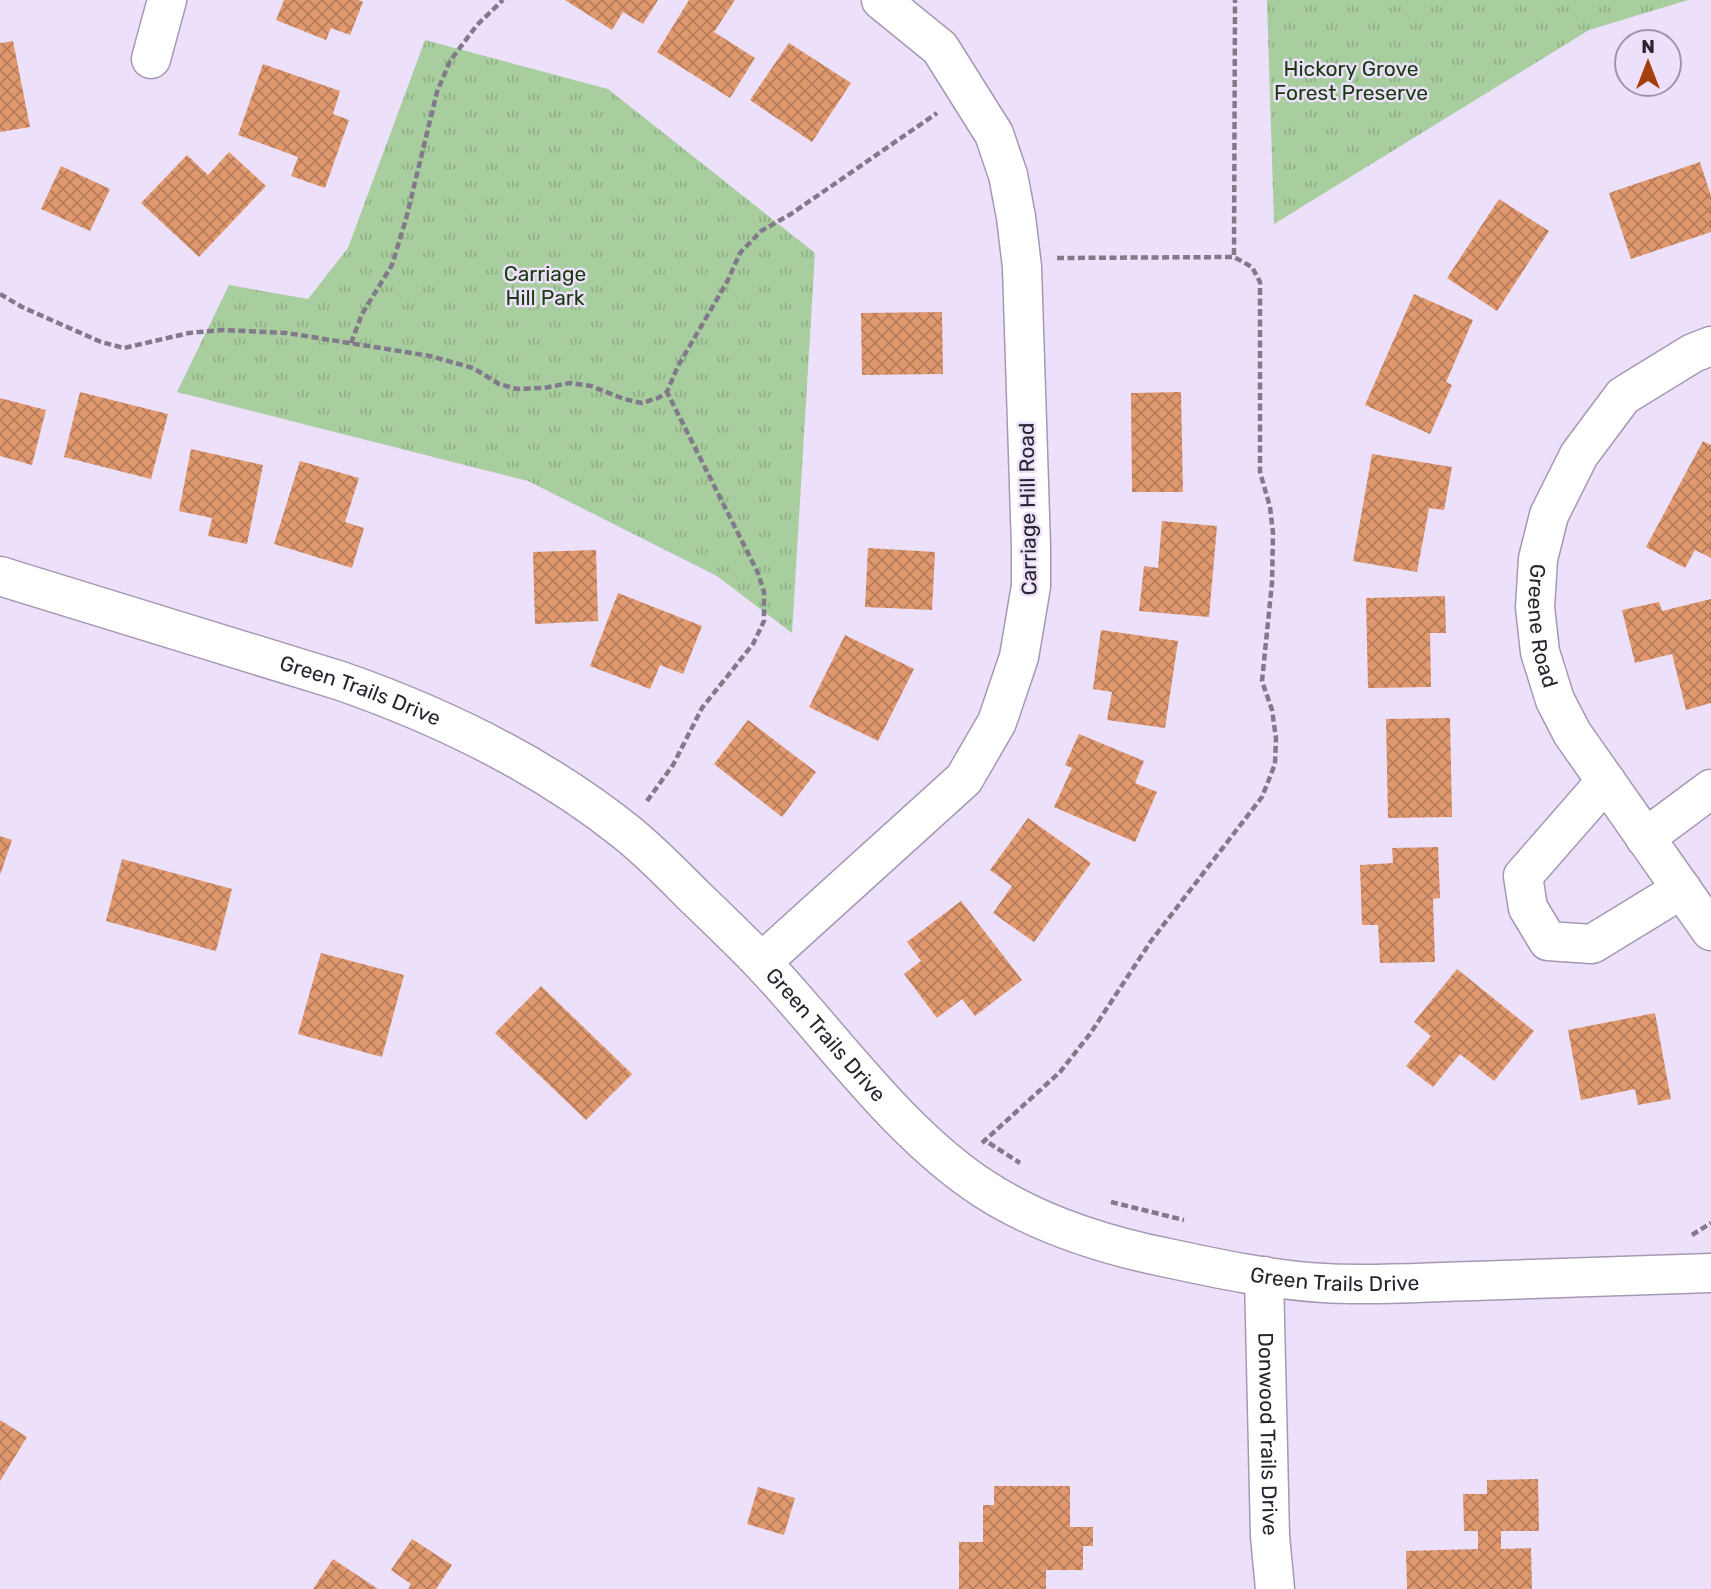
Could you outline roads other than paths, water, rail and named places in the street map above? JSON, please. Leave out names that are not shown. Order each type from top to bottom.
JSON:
[{"type":"street","points":[[151,59],[167,0]]},
{"type":"street","name":"Carriage Hill Road","points":[[762,962],[964,779],[997,722],[1020,657],[1031,586],[1021,258],[1008,175],[994,134],[940,48],[881,0]]},
{"type":"street","name":"Greene Road","points":[[1711,346],[1693,353],[1623,396],[1578,455],[1546,526],[1535,584],[1540,652],[1555,700],[1566,722],[1711,930]]},
{"type":"street","name":"Green Trails Drive","points":[[0,576],[396,700],[507,752],[568,790],[625,831],[762,962],[914,1132],[985,1190],[1025,1212],[1112,1247],[1264,1276],[1325,1283],[1711,1273]]},
{"type":"street","points":[[1606,781],[1523,876],[1528,908],[1548,941],[1592,944],[1682,889]]},
{"type":"street","points":[[1646,838],[1711,789]]},
{"type":"street","name":"Donwood Trails Drive","points":[[1264,1276],[1270,1536],[1275,1589]]},
{"type":"park label","name":"Hickory Grove Forest Preserve","points":[[1351,81]]},
{"type":"park label","name":"Carriage Hill Park","points":[[545,286]]}]
